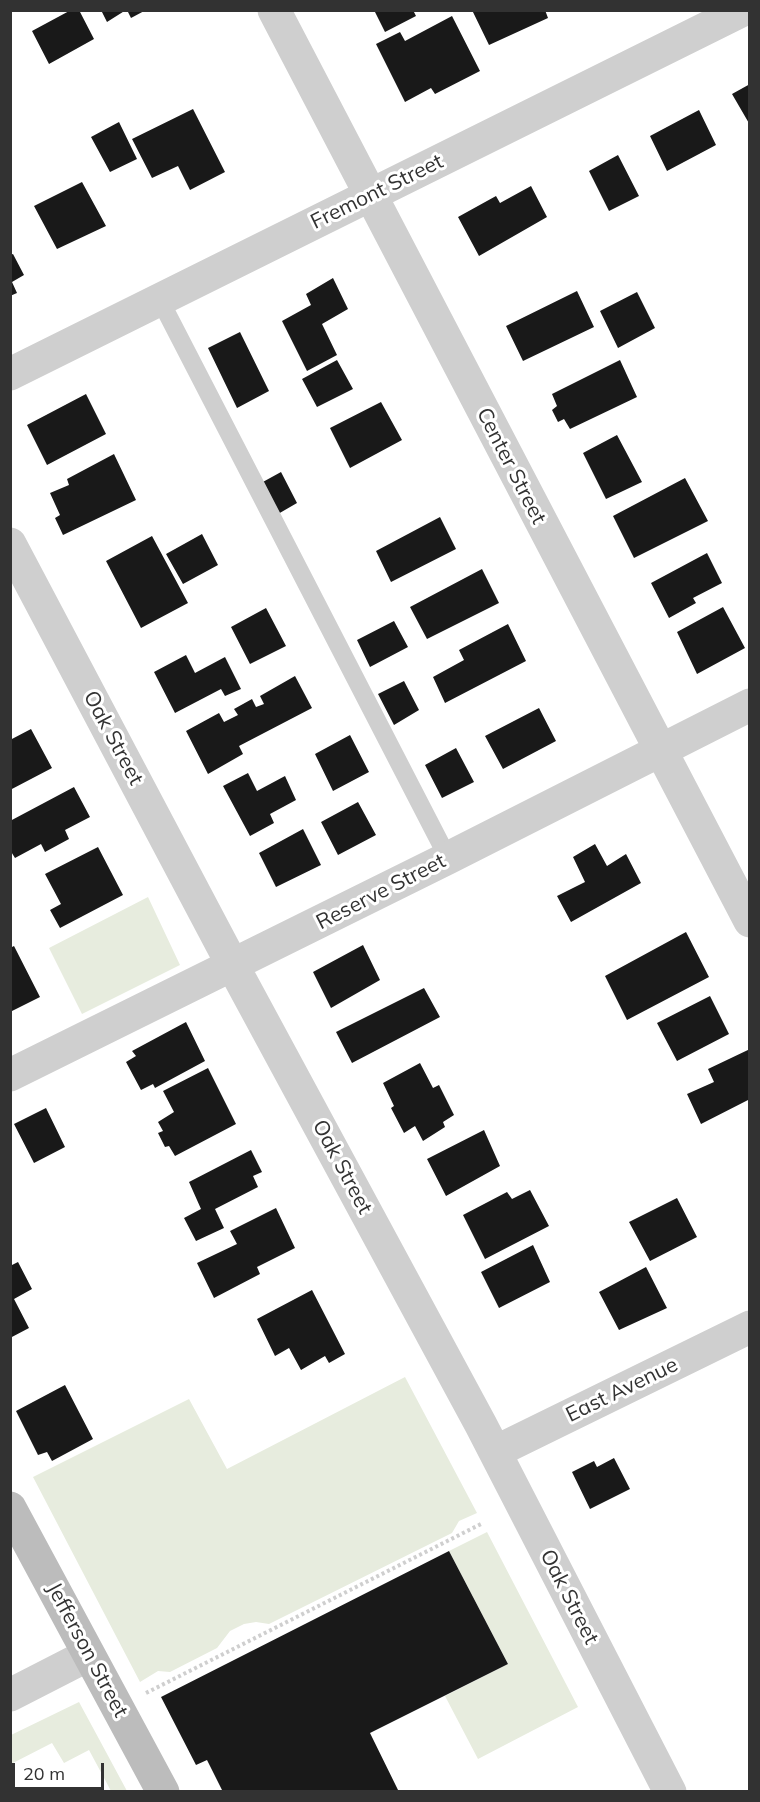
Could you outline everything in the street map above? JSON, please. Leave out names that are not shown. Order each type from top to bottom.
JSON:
[{"type":"street","name":"Center Street","points":[[274,10],[750,921]]},
{"type":"street","name":"Fremont Street","points":[[10,374],[743,10]]},
{"type":"street","name":"Oak Street","points":[[10,544],[495,1452],[670,1791]]},
{"type":"street","name":"Reserve Street","points":[[10,1075],[750,705]]},
{"type":"street","name":"East Avenue","points":[[495,1452],[750,1327]]},
{"type":"street","name":"Jefferson Street","points":[[10,1508],[163,1791]]},
{"type":"street","points":[[10,1695],[88,1654]]},
{"type":"lane","points":[[159,298],[448,858]]},
{"type":"path","points":[[146,1693],[483,1523]]},
{"type":"shaded area","points":[[148,897],[180,965],[82,1014],[49,948]]},
{"type":"shaded area","points":[[405,1377],[477,1513],[459,1521],[452,1533],[269,1624],[256,1622],[244,1624],[230,1631],[217,1648],[170,1672],[158,1671],[140,1682],[33,1477],[189,1399],[227,1469]]},
{"type":"shaded area","points":[[487,1532],[578,1707],[478,1759],[445,1696],[508,1664],[449,1551]]},
{"type":"shaded area","points":[[79,1702],[127,1791],[111,1791],[89,1750],[64,1763],[52,1743],[11,1764],[11,1735]]},
{"type":"building","points":[[71,10],[79,10],[94,39],[49,64],[32,31]]},
{"type":"building","points":[[101,10],[126,10],[107,22]]},
{"type":"building","points":[[127,10],[146,10],[131,18]]},
{"type":"building","points":[[374,10],[413,10],[416,16],[385,32]]},
{"type":"building","points":[[472,10],[545,10],[548,18],[489,45]]},
{"type":"building","points":[[452,16],[480,71],[435,94],[431,88],[405,102],[376,44],[400,32],[405,41]]},
{"type":"building","points":[[750,84],[750,125],[732,94]]},
{"type":"building","points":[[193,109],[225,172],[190,190],[178,166],[152,178],[132,139]]},
{"type":"building","points":[[699,110],[716,145],[667,171],[650,136]]},
{"type":"building","points":[[119,122],[137,159],[110,172],[91,137]]},
{"type":"building","points":[[618,155],[639,196],[609,211],[589,171]]},
{"type":"building","points":[[82,182],[106,226],[57,249],[34,206]]},
{"type":"building","points":[[531,186],[547,217],[479,256],[458,217],[496,196],[500,203]]},
{"type":"building","points":[[13,254],[24,275],[12,282],[17,293],[10,296],[10,255]]},
{"type":"building","points":[[333,278],[348,309],[322,324],[337,355],[307,371],[282,321],[311,305],[306,294]]},
{"type":"building","points":[[577,291],[594,327],[523,361],[506,326]]},
{"type":"building","points":[[637,292],[655,328],[618,348],[600,311]]},
{"type":"building","points":[[240,332],[269,391],[237,408],[208,348]]},
{"type":"building","points":[[337,360],[353,389],[317,407],[302,379]]},
{"type":"building","points":[[620,360],[637,397],[570,429],[564,419],[558,422],[552,410],[557,406],[552,394]]},
{"type":"building","points":[[86,394],[106,434],[47,465],[27,425]]},
{"type":"building","points":[[381,402],[402,440],[350,468],[330,428]]},
{"type":"building","points":[[617,435],[642,482],[606,499],[583,453]]},
{"type":"building","points":[[114,454],[136,500],[63,535],[55,518],[60,515],[50,493],[69,485],[67,479]]},
{"type":"building","points":[[281,472],[297,503],[278,514],[261,483]]},
{"type":"building","points":[[685,478],[708,521],[634,558],[613,516]]},
{"type":"building","points":[[440,517],[456,549],[391,582],[376,551]]},
{"type":"building","points":[[202,534],[218,565],[183,584],[166,554]]},
{"type":"building","points":[[152,536],[188,603],[141,628],[106,561]]},
{"type":"building","points":[[707,553],[722,583],[693,598],[696,603],[669,618],[651,583]]},
{"type":"building","points":[[482,569],[499,603],[427,639],[410,607]]},
{"type":"building","points":[[723,607],[745,648],[697,674],[677,632]]},
{"type":"building","points":[[266,608],[286,646],[250,664],[231,627]]},
{"type":"building","points":[[394,621],[408,647],[370,667],[357,640]]},
{"type":"building","points":[[508,624],[526,661],[445,703],[433,677],[464,660],[459,650]]},
{"type":"building","points":[[186,655],[195,673],[225,657],[241,689],[225,696],[221,689],[175,713],[154,672]]},
{"type":"building","points":[[295,676],[312,708],[239,746],[243,754],[208,774],[186,731],[219,713],[224,722],[238,715],[234,709],[252,699],[256,707],[264,704],[260,696]]},
{"type":"building","points":[[404,681],[419,710],[394,725],[378,694]]},
{"type":"building","points":[[539,708],[556,741],[503,769],[485,736]]},
{"type":"building","points":[[31,729],[52,768],[10,790],[10,740]]},
{"type":"building","points":[[350,735],[369,772],[333,791],[315,754]]},
{"type":"building","points":[[456,748],[474,782],[442,798],[425,765]]},
{"type":"building","points":[[248,773],[257,791],[285,776],[296,800],[270,814],[274,823],[250,836],[223,786]]},
{"type":"building","points":[[74,787],[90,817],[65,830],[69,839],[45,852],[41,844],[15,858],[10,850],[10,821]]},
{"type":"building","points":[[358,802],[376,835],[338,855],[321,822]]},
{"type":"building","points":[[303,829],[321,865],[276,887],[259,853]]},
{"type":"building","points":[[595,844],[607,866],[626,854],[641,883],[571,922],[557,896],[585,882],[573,857]]},
{"type":"building","points":[[98,847],[123,895],[60,928],[50,910],[61,904],[45,874]]},
{"type":"building","points":[[686,932],[709,977],[627,1020],[605,976]]},
{"type":"building","points":[[363,945],[380,980],[331,1008],[313,972]]},
{"type":"building","points":[[14,946],[40,997],[10,1012],[10,948]]},
{"type":"building","points":[[424,988],[440,1017],[352,1063],[336,1032]]},
{"type":"building","points":[[710,996],[729,1034],[677,1061],[657,1023]]},
{"type":"building","points":[[186,1022],[205,1061],[155,1088],[153,1084],[141,1090],[126,1062],[136,1056],[132,1051]]},
{"type":"building","points":[[750,1049],[750,1099],[701,1124],[687,1094],[714,1082],[708,1069]]},
{"type":"building","points":[[420,1063],[433,1088],[439,1085],[454,1115],[443,1122],[445,1127],[423,1141],[415,1126],[404,1133],[391,1108],[394,1106],[383,1083]]},
{"type":"building","points":[[208,1068],[236,1124],[175,1156],[169,1146],[165,1147],[158,1133],[163,1131],[158,1122],[174,1112],[163,1091]]},
{"type":"building","points":[[46,1108],[65,1147],[34,1163],[14,1124]]},
{"type":"building","points":[[484,1130],[500,1166],[446,1196],[427,1159]]},
{"type":"building","points":[[251,1150],[262,1172],[253,1176],[258,1187],[215,1209],[224,1228],[196,1241],[184,1218],[201,1209],[189,1182]]},
{"type":"building","points":[[530,1190],[549,1226],[485,1259],[463,1215],[507,1192],[512,1199]]},
{"type":"building","points":[[677,1198],[697,1237],[650,1261],[629,1222]]},
{"type":"building","points":[[276,1208],[295,1248],[257,1267],[260,1274],[214,1298],[197,1263],[237,1244],[230,1231]]},
{"type":"building","points":[[533,1245],[550,1282],[499,1308],[481,1272]]},
{"type":"building","points":[[18,1262],[32,1289],[14,1299],[29,1328],[10,1338],[10,1266]]},
{"type":"building","points":[[646,1267],[667,1308],[619,1330],[599,1292]]},
{"type":"building","points":[[312,1290],[345,1354],[329,1363],[325,1356],[301,1370],[289,1348],[275,1356],[257,1319]]},
{"type":"building","points":[[65,1385],[93,1439],[52,1461],[47,1452],[38,1455],[16,1411]]},
{"type":"building","points":[[614,1458],[630,1489],[590,1509],[572,1472],[594,1461],[597,1467]]},
{"type":"building","points":[[449,1551],[508,1664],[370,1733],[399,1792],[223,1792],[207,1760],[196,1765],[161,1697]]}]
